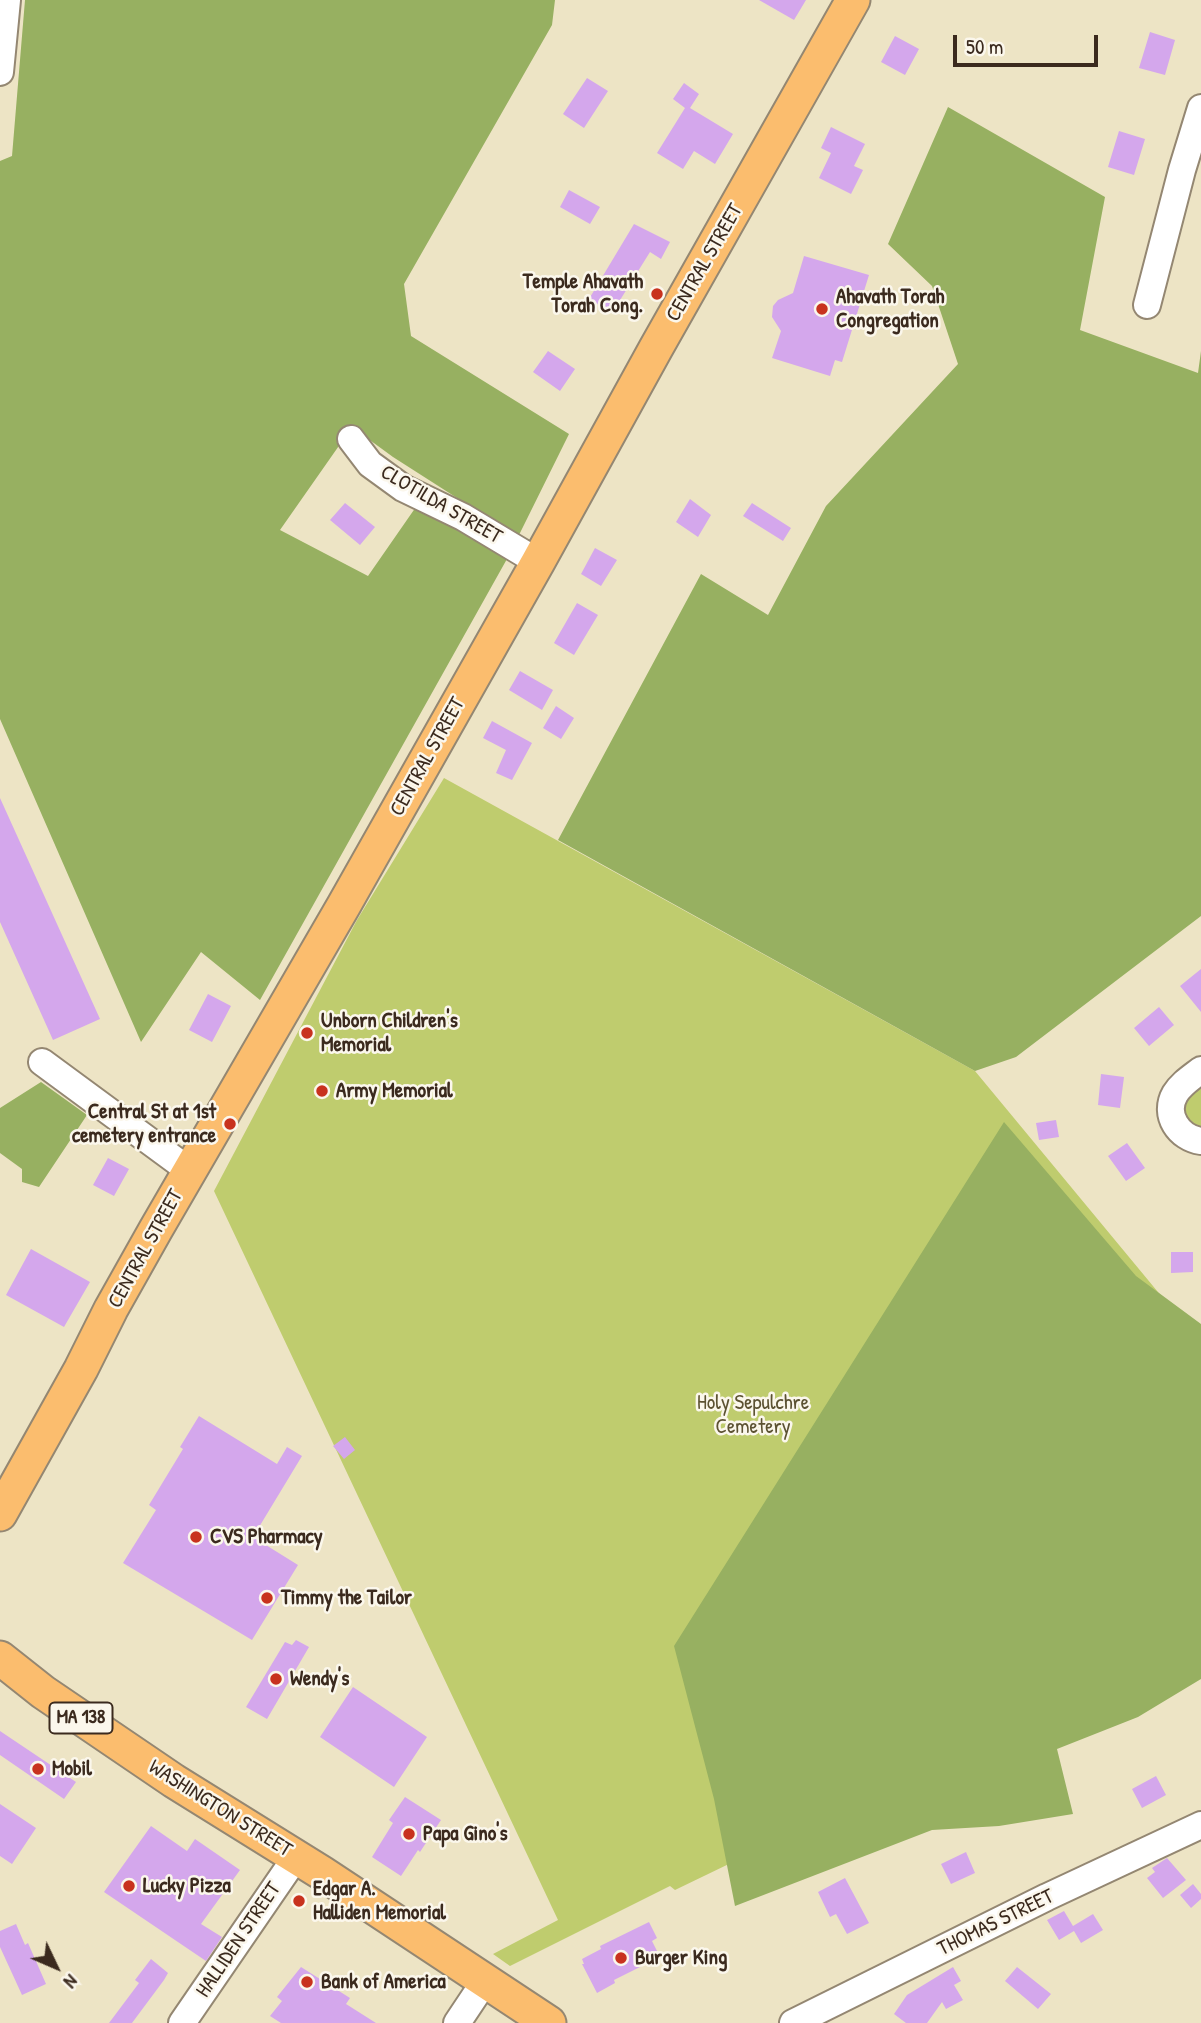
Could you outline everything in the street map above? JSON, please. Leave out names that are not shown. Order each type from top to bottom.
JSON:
[{"type":"main road","name":"CENTRAL STREET","points":[[0,1514],[139,1258],[338,917],[853,0]]},
{"type":"main road","name":"WASHINGTON STREET","points":[[3,1664],[222,1812],[296,1857],[549,2023]]},
{"type":"street","points":[[0,72],[7,0]]},
{"type":"street","points":[[1147,305],[1201,108]]},
{"type":"street","name":"CLOTILDA STREET","points":[[351,439],[370,464],[403,488],[463,517],[538,562]]},
{"type":"street","points":[[41,1062],[190,1171]]},
{"type":"street","points":[[1201,1070],[1177,1091],[1171,1107],[1172,1119],[1178,1129],[1191,1139],[1201,1141]]},
{"type":"street","name":"THOMAS STREET","points":[[793,2023],[1047,1897],[1201,1825]]},
{"type":"street","name":"HALLIDEN STREET","points":[[182,2023],[296,1857]]},
{"type":"street","points":[[457,2023],[485,1981]]},
{"type":"green space","points":[[25,0],[555,0],[552,25],[404,284],[411,336],[569,434],[518,537],[367,438],[350,430],[280,530],[368,576],[418,504],[512,550],[260,1000],[201,952],[141,1042],[0,719],[0,161],[12,156]]},
{"type":"green space","points":[[948,107],[1105,197],[1080,330],[1198,373],[1201,351],[1201,916],[1016,1057],[975,1071],[558,840],[701,574],[768,615],[826,506],[958,364],[932,286],[888,244]]},
{"type":"green space","name":"Holy Sepulchre Cemetery","points":[[444,778],[975,1071],[1201,1344],[1201,1636],[675,1890],[670,1886],[510,1966],[493,1954],[558,1920],[214,1191],[357,920]]},
{"type":"green space","points":[[41,1082],[87,1115],[39,1187],[22,1182],[22,1169],[0,1153],[0,1108]]},
{"type":"green space","points":[[1195,1089],[1201,1089],[1201,1126],[1190,1121],[1182,1103]]},
{"type":"green space","points":[[1004,1122],[1136,1276],[1201,1324],[1201,1679],[1138,1717],[1057,1749],[1073,1814],[999,1826],[932,1830],[735,1906],[714,1799],[674,1646]]},
{"type":"building","points":[[759,0],[806,0],[794,20]]},
{"type":"building","points":[[1150,32],[1175,40],[1165,75],[1139,68]]},
{"type":"building","points":[[895,36],[919,49],[905,75],[881,62]]},
{"type":"building","points":[[587,78],[608,91],[584,128],[563,114]]},
{"type":"building","points":[[684,83],[699,94],[690,108],[733,134],[715,164],[694,151],[683,169],[657,153],[685,108],[673,99]]},
{"type":"building","points":[[831,127],[865,144],[854,166],[863,170],[851,194],[819,178],[831,153],[821,148]]},
{"type":"building","points":[[1119,131],[1145,139],[1134,175],[1108,167]]},
{"type":"building","points":[[569,190],[600,207],[590,224],[560,207]]},
{"type":"building","points":[[634,224],[670,242],[661,259],[650,252],[612,313],[589,299]]},
{"type":"building","points":[[804,256],[869,275],[842,362],[835,360],[830,376],[772,358],[781,331],[772,317],[773,306],[778,300],[793,293]]},
{"type":"building","points":[[548,351],[575,369],[560,391],[533,372]]},
{"type":"building","points":[[690,499],[711,515],[698,537],[676,522]]},
{"type":"building","points":[[345,503],[375,527],[360,545],[330,520]]},
{"type":"building","points":[[752,503],[791,528],[783,541],[743,516]]},
{"type":"building","points":[[595,548],[617,560],[601,586],[581,574]]},
{"type":"building","points":[[577,603],[598,615],[574,655],[554,643]]},
{"type":"building","points":[[520,671],[553,690],[542,710],[509,690]]},
{"type":"building","points":[[556,706],[574,718],[561,739],[543,728]]},
{"type":"building","points":[[492,721],[532,743],[512,780],[496,773],[506,750],[483,738]]},
{"type":"building","points":[[0,798],[100,1019],[53,1040],[0,922]]},
{"type":"building","points":[[1201,969],[1201,1012],[1180,986]]},
{"type":"building","points":[[208,994],[231,1006],[212,1042],[189,1030]]},
{"type":"building","points":[[1159,1007],[1174,1025],[1149,1046],[1134,1028]]},
{"type":"building","points":[[1101,1074],[1124,1077],[1120,1108],[1098,1105]]},
{"type":"building","points":[[1056,1120],[1059,1137],[1039,1140],[1036,1123]]},
{"type":"building","points":[[1127,1143],[1145,1168],[1126,1181],[1108,1156]]},
{"type":"building","points":[[108,1158],[129,1169],[114,1196],[93,1185]]},
{"type":"building","points":[[31,1249],[90,1282],[64,1327],[6,1295]]},
{"type":"building","points":[[1171,1252],[1193,1252],[1193,1272],[1171,1273]]},
{"type":"building","points":[[199,1416],[277,1464],[287,1447],[302,1456],[253,1537],[298,1565],[252,1640],[123,1563],[156,1510],[149,1505],[183,1449],[180,1447]]},
{"type":"building","points":[[345,1437],[355,1450],[344,1459],[333,1446]]},
{"type":"building","name":"Wendy's","points":[[296,1640],[309,1647],[267,1719],[246,1707],[285,1642],[292,1645]]},
{"type":"building","points":[[353,1687],[427,1737],[394,1787],[320,1737]]},
{"type":"building","name":"Mobil","points":[[0,1731],[76,1782],[64,1799],[0,1755]]},
{"type":"building","points":[[1156,1776],[1166,1795],[1142,1808],[1132,1789]]},
{"type":"building","name":"Papa Gino's","points":[[405,1797],[441,1820],[401,1876],[372,1857],[393,1823],[389,1820]]},
{"type":"building","points":[[0,1804],[36,1828],[12,1864],[0,1856]]},
{"type":"building","points":[[151,1826],[187,1851],[195,1839],[240,1870],[201,1924],[222,1937],[206,1961],[104,1892]]},
{"type":"building","points":[[966,1852],[975,1873],[951,1884],[941,1864]]},
{"type":"building","points":[[1167,1858],[1186,1880],[1163,1898],[1147,1878],[1155,1872],[1152,1868]]},
{"type":"building","points":[[845,1878],[869,1923],[847,1934],[836,1914],[830,1917],[818,1892]]},
{"type":"building","points":[[1193,1884],[1201,1894],[1201,1899],[1191,1908],[1180,1895]]},
{"type":"building","points":[[1064,1911],[1073,1926],[1093,1914],[1103,1930],[1081,1943],[1074,1931],[1059,1940],[1047,1920]]},
{"type":"building","name":"Burger King","points":[[649,1922],[657,1938],[652,1941],[660,1957],[614,1980],[615,1983],[597,1993],[582,1959],[601,1949],[600,1946]]},
{"type":"building","points":[[16,1924],[25,1945],[28,1943],[46,1984],[22,1995],[0,1947],[0,1931]]},
{"type":"building","points":[[151,1959],[168,1973],[164,1980],[132,2023],[109,2023],[139,1983],[135,1980]]},
{"type":"building","name":"Bank of America","points":[[301,1967],[350,1998],[346,2004],[376,2023],[281,2023],[270,2016],[282,2001],[277,1997]]},
{"type":"building","points":[[953,1967],[961,1981],[954,1985],[963,2000],[946,2009],[942,2002],[927,2023],[906,2023],[894,2014],[907,1995]]},
{"type":"building","points":[[1017,1967],[1051,1994],[1038,2009],[1005,1981]]},
{"type":"place","name":"Temple Ahavath Torah Cong.","points":[[657,294]]},
{"type":"place","name":"Ahavath Torah Congregation","points":[[822,309]]},
{"type":"place","name":"Unborn Children's Memorial","points":[[307,1033]]},
{"type":"place","name":"Army Memorial","points":[[322,1091]]},
{"type":"place","name":"Central St at 1st cemetery entrance","points":[[230,1124]]},
{"type":"place","name":"CVS Pharmacy","points":[[196,1537]]},
{"type":"place","name":"Timmy the Tailor","points":[[267,1598]]},
{"type":"place","name":"Wendy's","points":[[276,1679]]},
{"type":"place","name":"Mobil","points":[[38,1769]]},
{"type":"place","name":"Papa Gino's","points":[[409,1834]]},
{"type":"place","name":"Lucky Pizza","points":[[129,1886]]},
{"type":"place","name":"Edgar A. Halliden Memorial","points":[[299,1901]]},
{"type":"place","name":"Burger King","points":[[621,1958]]},
{"type":"place","name":"Bank of America","points":[[307,1982]]}]
